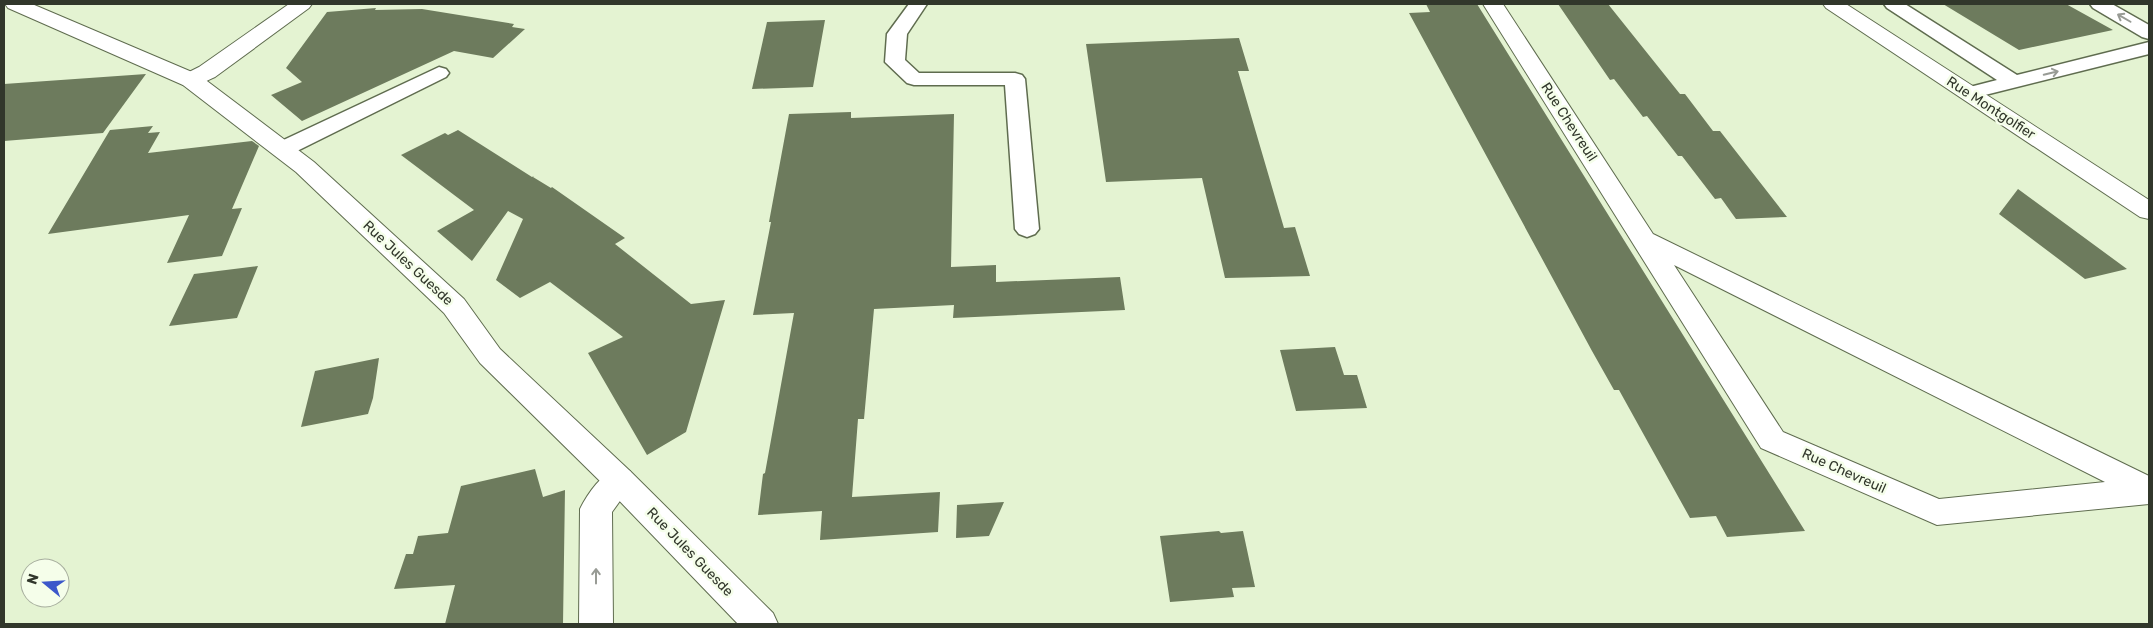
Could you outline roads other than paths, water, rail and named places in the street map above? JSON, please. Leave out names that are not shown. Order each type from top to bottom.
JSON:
[{"type":"street","name":"Rue Jules Guesde","points":[[15,4],[191,80],[304,166],[454,306],[490,356],[619,480],[761,624]]},
{"type":"street","points":[[191,80],[207,72],[302,4]]},
{"type":"street","name":"Rue Chevreuil","points":[[1493,4],[1772,440],[1937,512],[2149,491]]},
{"type":"street","name":"Rue Montgolfier","points":[[1833,4],[2149,211]]},
{"type":"street","name":"Rue Chevreuil","points":[[1645,240],[2149,491]]},
{"type":"street","points":[[596,624],[596,509],[619,480]]},
{"type":"lane","points":[[918,4],[897,34],[895,62],[914,79],[1015,79],[1027,229]]},
{"type":"lane","points":[[1893,4],[2014,82]]},
{"type":"lane","points":[[2099,4],[2149,33]]},
{"type":"lane","points":[[1969,93],[2149,48]]},
{"type":"lane","points":[[283,150],[439,73]]}]
